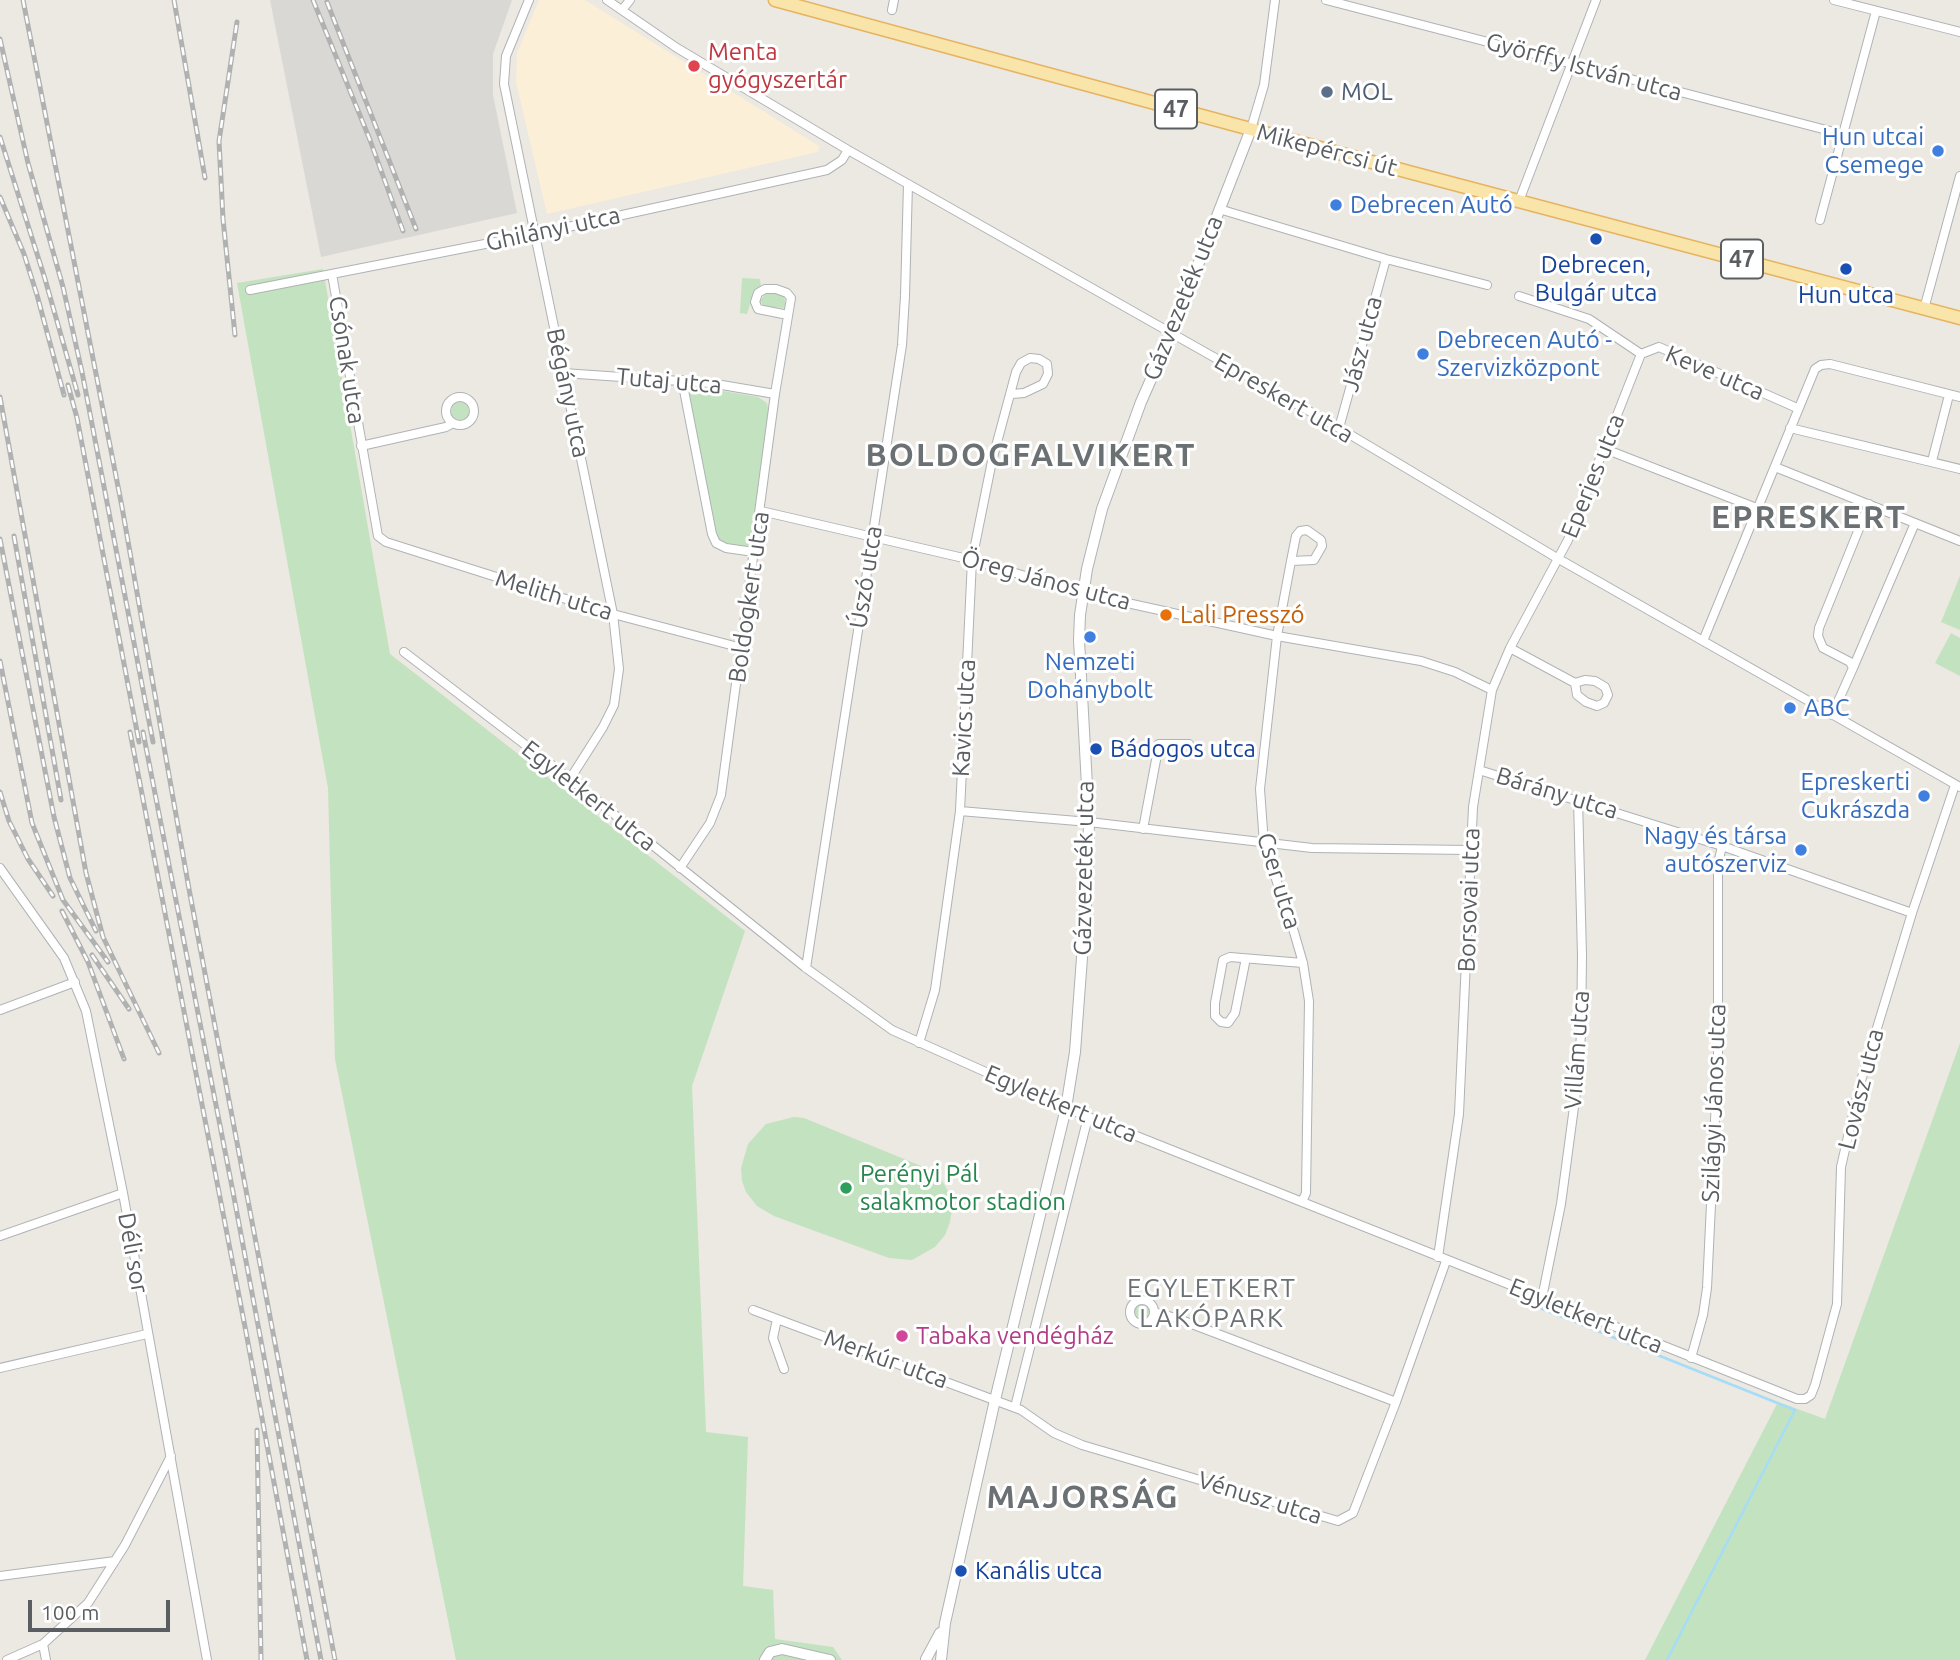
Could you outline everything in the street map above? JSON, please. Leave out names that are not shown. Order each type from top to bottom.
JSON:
[{"type":"main road","name":"Mikepércsi út","points":[[775,0],[1960,318]]},
{"type":"street","name":"Bégány utca","points":[[529,0],[506,56],[504,85],[613,614],[619,669],[614,705],[570,779]]},
{"type":"street","points":[[607,0],[622,10],[630,0]]},
{"type":"street","points":[[892,10],[894,0]]},
{"type":"street","points":[[1251,129],[1264,85],[1275,0]]},
{"type":"street","name":"Györffy István utca","points":[[1326,0],[1842,134]]},
{"type":"street","points":[[1519,201],[1596,0]]},
{"type":"street","points":[[1834,0],[1960,32]]},
{"type":"street","name":"Epreskert utca","points":[[622,10],[677,48],[848,150],[1339,428],[1558,558],[1957,786]]},
{"type":"street","points":[[1819,220],[1876,11]]},
{"type":"street","name":"Gázvezeték utca","points":[[931,1660],[945,1623],[995,1400],[1066,1108],[1075,1052],[1087,890],[1089,822],[1079,640],[1082,593],[1102,509],[1141,402],[1171,334],[1251,129]]},
{"type":"street","name":"Ghilányi utca","points":[[250,290],[536,234],[827,170],[842,160],[848,150]]},
{"type":"street","points":[[1924,309],[1960,176]]},
{"type":"street","name":"Úszó utca","points":[[806,968],[902,345],[908,184]]},
{"type":"street","points":[[1219,209],[1386,259],[1486,285]]},
{"type":"street","name":"Jász utca","points":[[1339,428],[1386,259]]},
{"type":"street","name":"Csónak utca","points":[[332,274],[374,527]]},
{"type":"street","points":[[769,289],[787,293],[791,298],[788,315],[758,309],[755,302],[758,293],[769,289]]},
{"type":"street","name":"Keve utca","points":[[1519,296],[1589,319],[1641,354],[1659,347],[1797,408]]},
{"type":"street","name":"Boldogkert utca","points":[[680,868],[717,811],[722,795],[775,394],[788,315]]},
{"type":"street","name":"Eperjes utca","points":[[1558,558],[1568,540],[1641,354]]},
{"type":"street","name":"Kavics utca","points":[[919,1043],[935,990],[960,811],[972,560],[992,461],[1012,394],[1012,383],[1021,363],[1030,358],[1039,359],[1046,364],[1048,373],[1043,384],[1024,393],[1012,394]]},
{"type":"street","points":[[1703,641],[1815,369],[1830,363],[1960,397]]},
{"type":"street","name":"Tutaj utca","points":[[563,373],[682,380],[744,387],[775,394]]},
{"type":"street","points":[[682,380],[712,534],[716,543],[726,548],[754,552]]},
{"type":"street","points":[[1932,461],[1949,395]]},
{"type":"street","name":"Csónak utca","points":[[361,446],[446,427],[453,423]]},
{"type":"street","points":[[1790,428],[1960,468]]},
{"type":"street","points":[[1605,449],[1759,509]]},
{"type":"street","points":[[1775,467],[1960,541]]},
{"type":"street","points":[[1853,668],[1850,662],[1824,648],[1818,636],[1869,505]]},
{"type":"street","name":"Öreg János utca","points":[[761,511],[972,560],[1082,593],[1277,636],[1421,661],[1455,671],[1492,690]]},
{"type":"street","points":[[1832,715],[1915,523]]},
{"type":"street","name":"Melith utca","points":[[374,527],[377,536],[386,542],[613,614],[742,648]]},
{"type":"street","name":"Cser utca","points":[[1291,561],[1314,560],[1322,546],[1321,540],[1311,531],[1300,531],[1296,536],[1291,561],[1277,636],[1261,778],[1264,844],[1303,963],[1309,1001],[1306,1193],[1303,1202]]},
{"type":"street","name":"Borsovai utca","points":[[1442,1259],[1460,1101],[1473,807],[1492,690],[1510,648],[1558,558]]},
{"type":"street","points":[[1510,648],[1575,682]]},
{"type":"street","name":"Egyletkert utca","points":[[404,652],[878,1022],[919,1043],[1088,1117],[1690,1358],[1788,1396],[1805,1399]]},
{"type":"street","points":[[1143,829],[1159,744],[1189,744]]},
{"type":"street","name":"Bárány utca","points":[[1479,770],[1722,846],[1912,912]]},
{"type":"street","name":"Lovász utca","points":[[1805,1399],[1811,1395],[1815,1385],[1837,1304],[1841,1167],[1849,1128],[1912,912],[1957,786]]},
{"type":"street","name":"Villám utca","points":[[1542,1298],[1560,1204],[1580,1047],[1582,956],[1578,799]]},
{"type":"street","points":[[960,811],[1089,822],[1312,848],[1470,850]]},
{"type":"street","name":"Szilágyi János utca","points":[[1690,1358],[1703,1315],[1707,1288],[1718,1057],[1718,864],[1722,846]]},
{"type":"street","name":"Déli sor","points":[[0,868],[3,878],[64,958],[86,1011],[123,1194],[206,1660]]},
{"type":"street","points":[[1245,963],[1235,1013],[1228,1023],[1221,1022],[1215,1016],[1215,1003],[1223,960],[1230,957],[1303,963]]},
{"type":"street","points":[[0,1010],[75,982]]},
{"type":"street","points":[[1015,1408],[1088,1117]]},
{"type":"street","points":[[0,1236],[123,1194]]},
{"type":"street","name":"Vénusz utca","points":[[995,1400],[1015,1408],[1054,1433],[1082,1445],[1338,1521],[1353,1513],[1396,1402],[1442,1259]]},
{"type":"street","name":"Merkúr utca","points":[[753,1310],[995,1400]]},
{"type":"street","points":[[1154,1312],[1177,1318],[1396,1402]]},
{"type":"street","points":[[777,1319],[773,1338],[784,1369]]},
{"type":"street","points":[[0,1368],[147,1334]]},
{"type":"street","points":[[6,1660],[43,1644],[88,1603],[116,1561],[171,1456]]},
{"type":"street","points":[[0,1576],[116,1561]]},
{"type":"street","name":"Gázvezeték utca","points":[[931,1660],[945,1623]]},
{"type":"street","points":[[43,1644],[46,1660]]},
{"type":"street","points":[[765,1660],[771,1652],[782,1649],[830,1660]]},
{"type":"shaded area","points":[[270,0],[512,0],[493,54],[493,95],[517,213],[321,257]]},
{"type":"shaded area","points":[[539,0],[585,0],[819,146],[818,152],[547,214],[516,82],[517,53]]},
{"type":"green space","points":[[323,269],[390,654],[745,931],[692,1086],[706,1432],[748,1437],[743,1586],[773,1590],[775,1639],[833,1647],[842,1660],[456,1660],[335,1059],[328,788],[237,283]]},
{"type":"green space","points":[[742,278],[760,279],[761,287],[753,294],[747,314],[740,313]]},
{"type":"green space","points":[[765,294],[784,296],[786,308],[765,307],[760,301]]},
{"type":"green space","points":[[694,386],[758,397],[767,403],[769,414],[753,540],[741,549],[722,543],[715,533],[686,390]]},
{"type":"green space","points":[[460,402],[466,405],[469,411],[466,417],[460,420],[454,417],[451,411],[454,405]]},
{"type":"green space","points":[[1960,576],[1960,630],[1941,622]]},
{"type":"green space","points":[[1951,633],[1960,638],[1960,676],[1935,663]]},
{"type":"green space","points":[[1960,1043],[1960,1660],[1645,1660],[1778,1402],[1825,1419]]},
{"type":"green space","name":"Perényi Pál salakmotor stadion","points":[[794,1117],[804,1118],[938,1173],[950,1195],[952,1209],[945,1235],[935,1247],[912,1260],[889,1258],[774,1216],[757,1206],[746,1192],[742,1181],[741,1168],[748,1144],[766,1124]]},
{"type":"green space","points":[[1139,1304],[1145,1304],[1150,1312],[1148,1318],[1139,1320],[1134,1315],[1134,1309]]},
{"type":"waterway","points":[[1525,1302],[1795,1410],[1667,1660]]},
{"type":"railway","points":[[23,0],[122,507],[189,889],[335,1660]]},
{"type":"railway","points":[[174,0],[205,178]]},
{"type":"railway","points":[[313,0],[370,140],[403,231]]},
{"type":"railway","points":[[327,2],[416,229]]},
{"type":"railway","points":[[235,335],[223,219],[219,141],[237,22]]},
{"type":"railway","points":[[0,39],[28,163],[63,287],[82,372],[153,742]]},
{"type":"railway","points":[[0,137],[78,395]]},
{"type":"railway","points":[[0,197],[24,254],[64,395]]},
{"type":"railway","points":[[68,385],[77,418],[139,742]]},
{"type":"railway","points":[[0,397],[86,873],[103,937],[159,1053]]},
{"type":"railway","points":[[14,536],[61,800]]},
{"type":"railway","points":[[0,539],[54,817],[70,878],[96,931]]},
{"type":"railway","points":[[0,661],[32,823],[63,900],[108,962]]},
{"type":"railway","points":[[130,732],[307,1660]]},
{"type":"railway","points":[[143,732],[321,1660]]},
{"type":"railway","points":[[0,792],[9,821],[28,859],[53,896]]},
{"type":"railway","points":[[62,911],[88,962],[124,1059]]},
{"type":"railway","points":[[92,955],[129,1009]]},
{"type":"railway","points":[[257,1430],[261,1660]]},
{"type":"place","name":"Menta gyógyszertár","points":[[694,66]]},
{"type":"place","name":"MOL","points":[[1327,92]]},
{"type":"place","name":"Hun utcai Csemege","points":[[1938,151]]},
{"type":"place","name":"Debrecen Autó","points":[[1336,205]]},
{"type":"place","name":"Debrecen, Bulgár utca","points":[[1596,239]]},
{"type":"place","name":"Hun utca","points":[[1846,269]]},
{"type":"place","name":"Debrecen Autó - Szervizközpont","points":[[1423,354]]},
{"type":"place","name":"Lali Presszó","points":[[1166,615]]},
{"type":"place","name":"Nemzeti Dohánybolt","points":[[1090,637]]},
{"type":"place","name":"ABC","points":[[1790,708]]},
{"type":"place","name":"Bádogos utca","points":[[1096,749]]},
{"type":"place","name":"Epreskerti Cukrászda","points":[[1924,796]]},
{"type":"place","name":"Nagy és társa autószerviz","points":[[1801,850]]},
{"type":"place","name":"Perényi Pál salakmotor stadion","points":[[846,1188]]},
{"type":"place","name":"Tabaka vendégház","points":[[902,1336]]},
{"type":"place","name":"Kanális utca","points":[[961,1571]]},
{"type":"district","name":"BOLDOGFALVIKERT","points":[[1031,455]]},
{"type":"district","name":"EPRESKERT","points":[[1809,517]]},
{"type":"district","name":"EGYLETKERT LAKÓPARK","points":[[1212,1303]]},
{"type":"district","name":"MAJORSÁG","points":[[1083,1497]]}]
